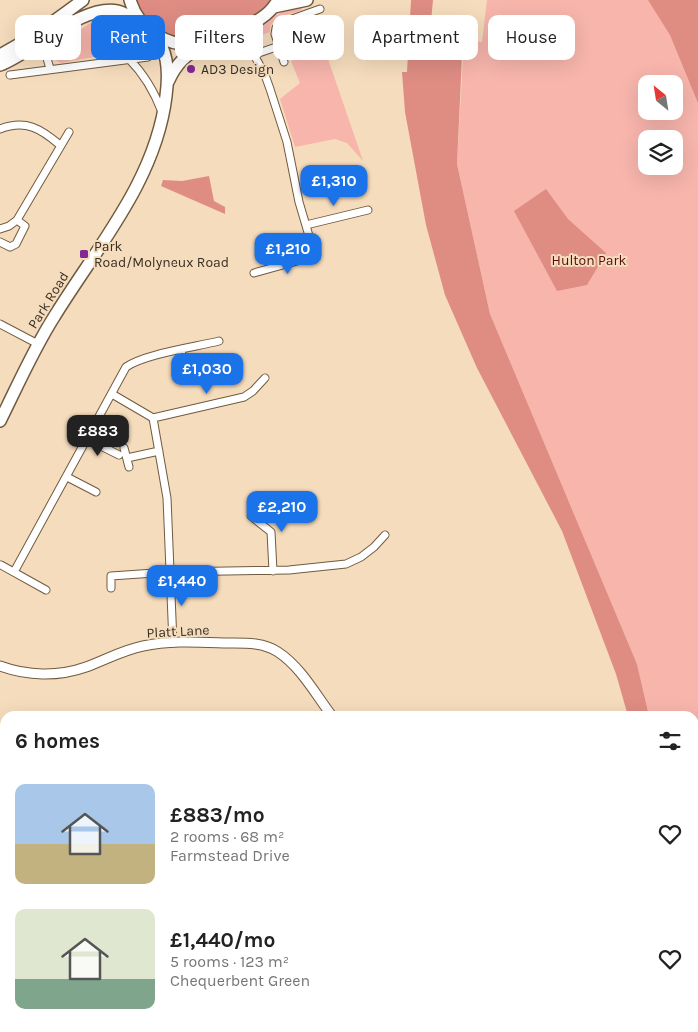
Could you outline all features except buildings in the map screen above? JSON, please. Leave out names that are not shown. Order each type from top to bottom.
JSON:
[{"type":"main road","points":[[65,15],[83,0]]},
{"type":"main road","points":[[130,0],[137,15]]},
{"type":"main road","points":[[263,15],[276,4],[307,0]]},
{"type":"main road","points":[[81,17],[97,11],[118,11],[125,15]]},
{"type":"main road","points":[[0,55],[15,49]]},
{"type":"main road","name":"Park Road","points":[[0,422],[38,344],[53,318],[103,242],[141,178],[154,147],[163,115],[168,82],[165,57]]},
{"type":"main road","points":[[0,65],[15,58]]},
{"type":"main road","name":"Park Road","points":[[168,82],[173,71],[182,60]]},
{"type":"street","points":[[304,15],[320,9]]},
{"type":"street","points":[[48,60],[50,69]]},
{"type":"street","points":[[10,74],[121,60]]},
{"type":"street","points":[[130,60],[146,78],[163,115]]},
{"type":"street","points":[[254,273],[315,256],[299,202],[287,142],[265,75],[257,60]]},
{"type":"street","points":[[0,129],[25,125],[48,134],[60,145]]},
{"type":"street","points":[[0,229],[9,226],[17,220],[69,132]]},
{"type":"street","points":[[306,225],[368,210]]},
{"type":"street","points":[[0,242],[10,247],[16,244],[25,226],[17,220]]},
{"type":"street","points":[[0,324],[38,344]]},
{"type":"street","points":[[14,572],[126,367],[131,364],[219,341]]},
{"type":"street","points":[[182,350],[185,369]]},
{"type":"street","points":[[112,394],[153,418],[244,397],[253,391],[265,378]]},
{"type":"street","points":[[153,418],[168,506],[173,643]]},
{"type":"street","points":[[87,439],[119,454]]},
{"type":"street","points":[[124,448],[129,467]]},
{"type":"street","points":[[127,458],[159,452]]},
{"type":"street","points":[[67,477],[91,492]]},
{"type":"street","points":[[251,516],[271,532],[273,571]]},
{"type":"street","points":[[111,588],[111,576],[170,572],[273,571],[346,564],[374,547],[385,536]]},
{"type":"street","points":[[1,564],[46,590]]},
{"type":"street","name":"Platt Lane","points":[[0,666],[21,672],[63,673],[86,667],[134,648],[173,643],[257,644],[267,646],[281,654],[310,686],[328,711]]},
{"type":"green space","points":[[136,0],[271,0],[256,15],[175,15],[175,36],[165,34],[165,15],[144,15]]},
{"type":"green space","points":[[411,0],[433,0],[432,15],[410,15]]},
{"type":"green space","name":"Hulton Park","points":[[487,0],[698,0],[698,711],[648,711],[637,664],[490,314],[457,164],[463,60],[478,60],[478,42],[482,42]]},
{"type":"green space","points":[[648,0],[698,0],[698,103],[670,35]]},
{"type":"green space","points":[[301,5],[302,10],[287,15],[278,15]]},
{"type":"green space","points":[[273,18],[270,32],[263,35],[263,24]]},
{"type":"green space","points":[[91,23],[91,57],[81,59],[81,29]]},
{"type":"green space","points":[[55,60],[77,60],[61,63]]},
{"type":"green space","points":[[328,60],[363,161],[347,143],[335,139],[295,147],[280,99],[300,83],[291,61]]},
{"type":"green space","points":[[408,60],[462,60],[457,164],[490,314],[637,664],[648,711],[627,711],[616,674],[562,531],[477,368],[445,295],[426,225],[405,112],[402,72],[407,72]]},
{"type":"green space","points":[[209,176],[214,201],[225,207],[225,214],[161,186],[163,180],[182,181]]},
{"type":"green space","points":[[546,189],[568,219],[606,253],[587,285],[557,291],[514,211]]},
{"type":"place","name":"AD3 Design","points":[[191,69]]},
{"type":"place","name":"Park Road/Molyneux Road","points":[[84,254]]}]
